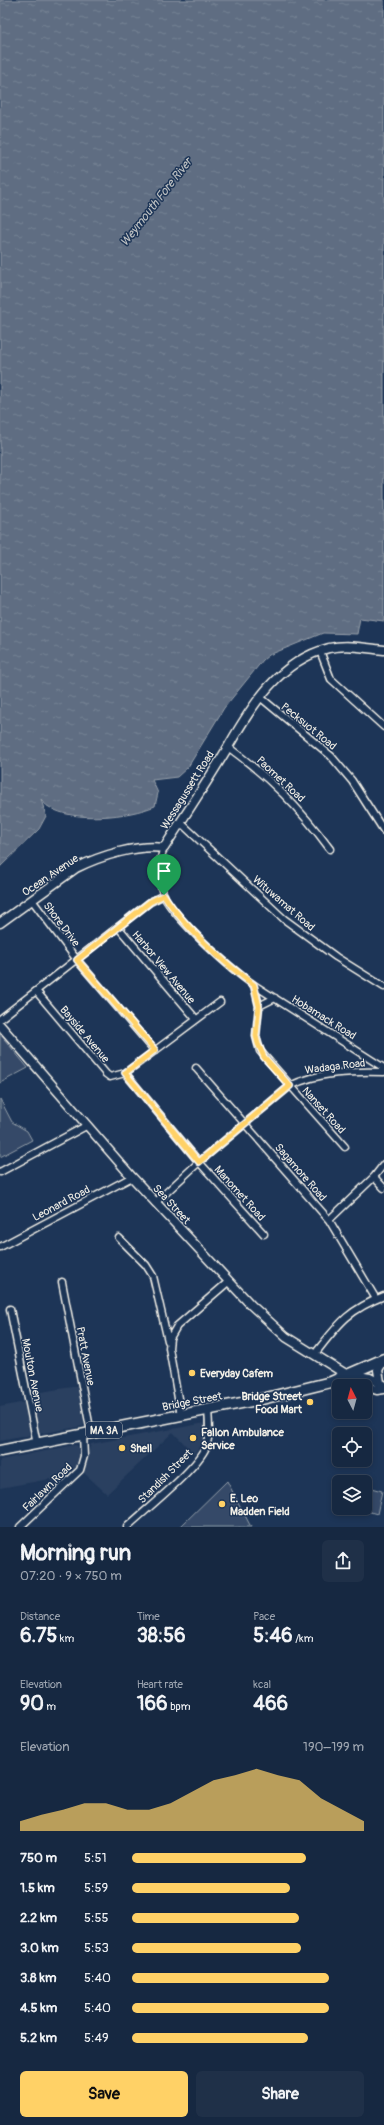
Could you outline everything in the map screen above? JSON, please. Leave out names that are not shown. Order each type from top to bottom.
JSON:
[{"type":"main road","name":"Bridge Street","points":[[0,1451],[208,1410],[331,1382],[384,1359]]},
{"type":"street","name":"Wessagussett Road","points":[[164,895],[159,865],[164,848],[260,697],[283,672],[320,651],[342,647],[384,650]]},
{"type":"street","points":[[320,651],[331,679],[384,727]]},
{"type":"street","name":"Pecksuot Road","points":[[260,697],[331,756],[352,781],[384,831]]},
{"type":"street","name":"Paomet Road","points":[[228,747],[278,787],[300,811],[330,850]]},
{"type":"street","name":"Wituwamat Road","points":[[180,822],[284,919],[319,945],[384,987]]},
{"type":"street","name":"Ocean Avenue","points":[[0,923],[76,868],[87,862],[139,848],[154,846],[164,848]]},
{"type":"street","points":[[0,1019],[150,902],[164,895],[193,930],[238,974],[254,985],[259,1006],[256,1036],[258,1044],[264,1057],[290,1086],[199,1162],[155,1203]]},
{"type":"street","name":"Shore Drive","points":[[32,900],[77,960],[155,1050]]},
{"type":"street","name":"Harbor View Avenue","points":[[118,927],[196,1019]]},
{"type":"street","name":"Hobamack Road","points":[[254,985],[384,1068]]},
{"type":"street","name":"Bayside Avenue","points":[[36,991],[106,1074],[115,1077],[125,1073]]},
{"type":"street","points":[[259,1006],[275,998]]},
{"type":"street","points":[[125,1073],[220,1002]]},
{"type":"street","name":"Sea Street","points":[[0,1025],[86,1126],[228,1282],[286,1337],[355,1379]]},
{"type":"street","name":"Sagamore Road","points":[[196,1068],[246,1123],[328,1220],[376,1299]]},
{"type":"street","name":"Wadaga Road","points":[[290,1086],[301,1080],[318,1076],[384,1072]]},
{"type":"street","name":"Manomet Road","points":[[125,1073],[199,1162],[264,1234]]},
{"type":"street","name":"Nanset Road","points":[[290,1086],[345,1147]]},
{"type":"street","points":[[0,1172],[86,1126]]},
{"type":"street","points":[[328,1220],[374,1177],[384,1164]]},
{"type":"street","name":"Leonard Road","points":[[0,1247],[132,1177]]},
{"type":"street","points":[[374,1177],[384,1188]]},
{"type":"street","points":[[119,1238],[146,1265],[153,1276],[169,1345],[181,1415]]},
{"type":"street","name":"Pratt Avenue","points":[[62,1282],[87,1434]]},
{"type":"street","points":[[169,1345],[172,1332],[177,1326],[228,1282]]},
{"type":"street","points":[[314,1355],[340,1321],[376,1299],[384,1296]]},
{"type":"street","name":"Moulton Avenue","points":[[10,1309],[37,1444]]},
{"type":"street","points":[[383,1386],[378,1370],[384,1359]]},
{"type":"street","name":"Sea Street","points":[[349,1375],[370,1378],[383,1386],[376,1390],[372,1389]]},
{"type":"street","name":"Standish Street","points":[[127,1527],[185,1473],[203,1452],[208,1439],[208,1410]]},
{"type":"street","name":"Fairlawn Road","points":[[20,1527],[80,1470],[84,1456],[87,1434]]},
{"type":"shaded area","points":[[0,1034],[28,1068],[0,1083]]},
{"type":"shaded area","points":[[0,1099],[12,1122],[27,1131],[32,1140],[0,1157]]},
{"type":"shaded area","points":[[78,1386],[84,1426],[38,1434],[29,1394]]},
{"type":"shaded area","points":[[25,1402],[31,1435],[0,1441],[0,1407]]},
{"type":"shaded area","points":[[205,1423],[203,1441],[194,1454],[173,1432],[107,1494],[83,1472],[91,1444]]},
{"type":"shaded area","points":[[75,1445],[80,1447],[81,1453],[77,1470],[58,1488],[50,1479],[0,1488],[0,1460]]},
{"type":"shaded area","name":"E. Leo Madden Field","points":[[227,1481],[251,1527],[180,1527]]},
{"type":"shaded area","points":[[372,1488],[382,1491],[377,1514],[372,1512]]},
{"type":"water","name":"Weymouth Fore River","points":[[0,0],[384,0],[384,621],[360,618],[357,634],[323,633],[269,655],[263,660],[224,708],[188,767],[177,777],[152,780],[158,793],[155,806],[131,813],[102,817],[87,817],[60,812],[46,805],[41,799],[46,816],[39,829],[0,867]]},
{"type":"place","name":"Everyday Cafem","points":[[192,1373]]},
{"type":"place","name":"Bridge Street Food Mart","points":[[310,1402]]},
{"type":"place","name":"Fallon Ambulance Service","points":[[193,1438]]},
{"type":"place","name":"Shell","points":[[122,1448]]},
{"type":"place","name":"E. Leo Madden Field","points":[[222,1504]]},
{"type":"route","points":[[164,895],[168,903],[193,930],[238,974],[254,985],[259,1006],[256,1036],[260,1051],[272,1067],[290,1086],[199,1162],[174,1131],[155,1112],[125,1073],[155,1050],[77,960],[150,902],[164,895]]}]
